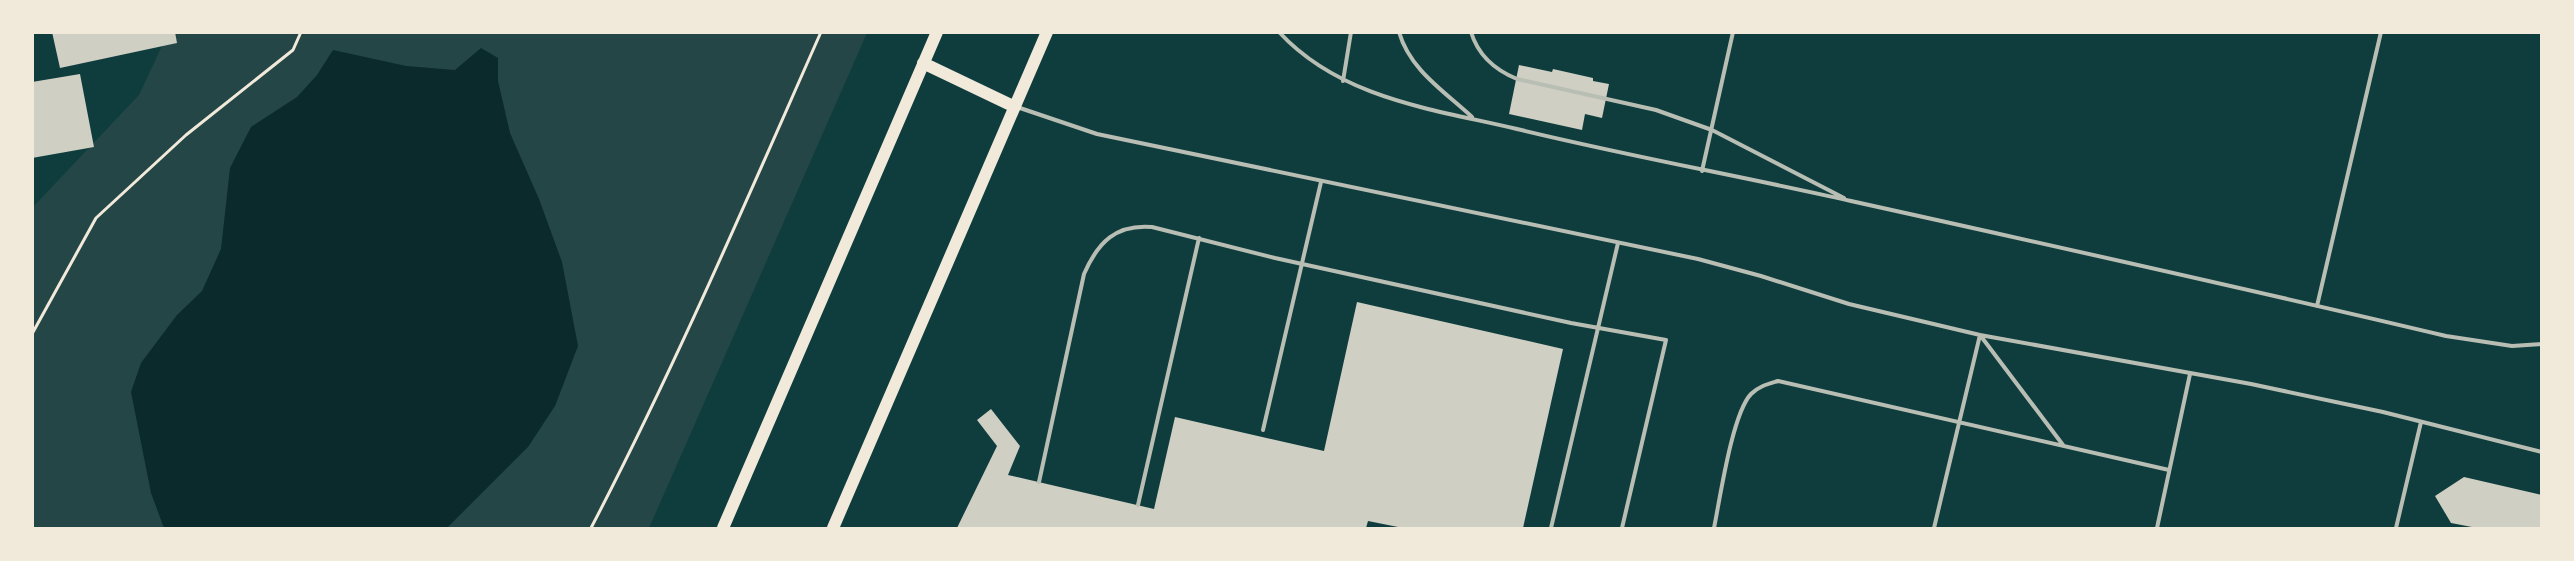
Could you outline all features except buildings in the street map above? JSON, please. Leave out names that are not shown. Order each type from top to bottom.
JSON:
[{"type":"main road","points":[[723,528],[936,32]]},
{"type":"main road","points":[[834,528],[1047,32]]},
{"type":"main road","points":[[923,63],[1015,107]]},
{"type":"lane","points":[[1278,32],[1310,61],[1343,81],[1409,105],[1625,156],[1848,200],[2475,342],[2512,346],[2542,344]]},
{"type":"lane","points":[[1343,81],[1350,32]]},
{"type":"lane","points":[[1398,32],[1404,48],[1421,73],[1474,119]]},
{"type":"lane","points":[[1471,32],[1479,50],[1490,63],[1504,74],[1517,79],[1656,110],[1712,130],[1848,200]]},
{"type":"lane","points":[[1702,171],[1733,32]]},
{"type":"lane","points":[[2317,306],[2381,32]]},
{"type":"lane","points":[[1015,107],[1097,134],[1737,269],[1849,304],[1980,335],[2250,384],[2421,422],[2542,452]]},
{"type":"lane","points":[[1262,430],[1321,182]]},
{"type":"lane","points":[[1039,482],[1080,285],[1089,261],[1105,241],[1123,229],[1137,226],[1152,227],[1301,263],[1571,323],[1597,326],[1666,340],[1622,528]]},
{"type":"lane","points":[[1138,505],[1199,238]]},
{"type":"lane","points":[[1551,528],[1618,243]]},
{"type":"lane","points":[[1934,528],[1980,335]]},
{"type":"lane","points":[[1980,335],[2063,446]]},
{"type":"lane","points":[[2157,528],[2190,374]]},
{"type":"lane","points":[[1714,528],[1739,416],[1745,402],[1761,386],[1778,381],[1795,383],[1959,420],[2169,470]]},
{"type":"lane","points":[[2396,528],[2421,422]]},
{"type":"path","points":[[32,334],[96,218],[186,135],[293,50],[301,32]]},
{"type":"path","points":[[591,528],[619,475],[724,250],[821,32]]},
{"type":"shaded area","points":[[168,33],[867,33],[649,528],[33,528],[32,208],[139,95]]},
{"type":"shaded area","points":[[481,48],[498,58],[498,81],[510,133],[539,199],[562,262],[578,346],[555,406],[528,447],[447,528],[164,528],[151,493],[131,392],[141,363],[177,315],[202,291],[221,249],[230,168],[251,127],[297,97],[317,75],[333,50],[406,66],[455,70]]}]
